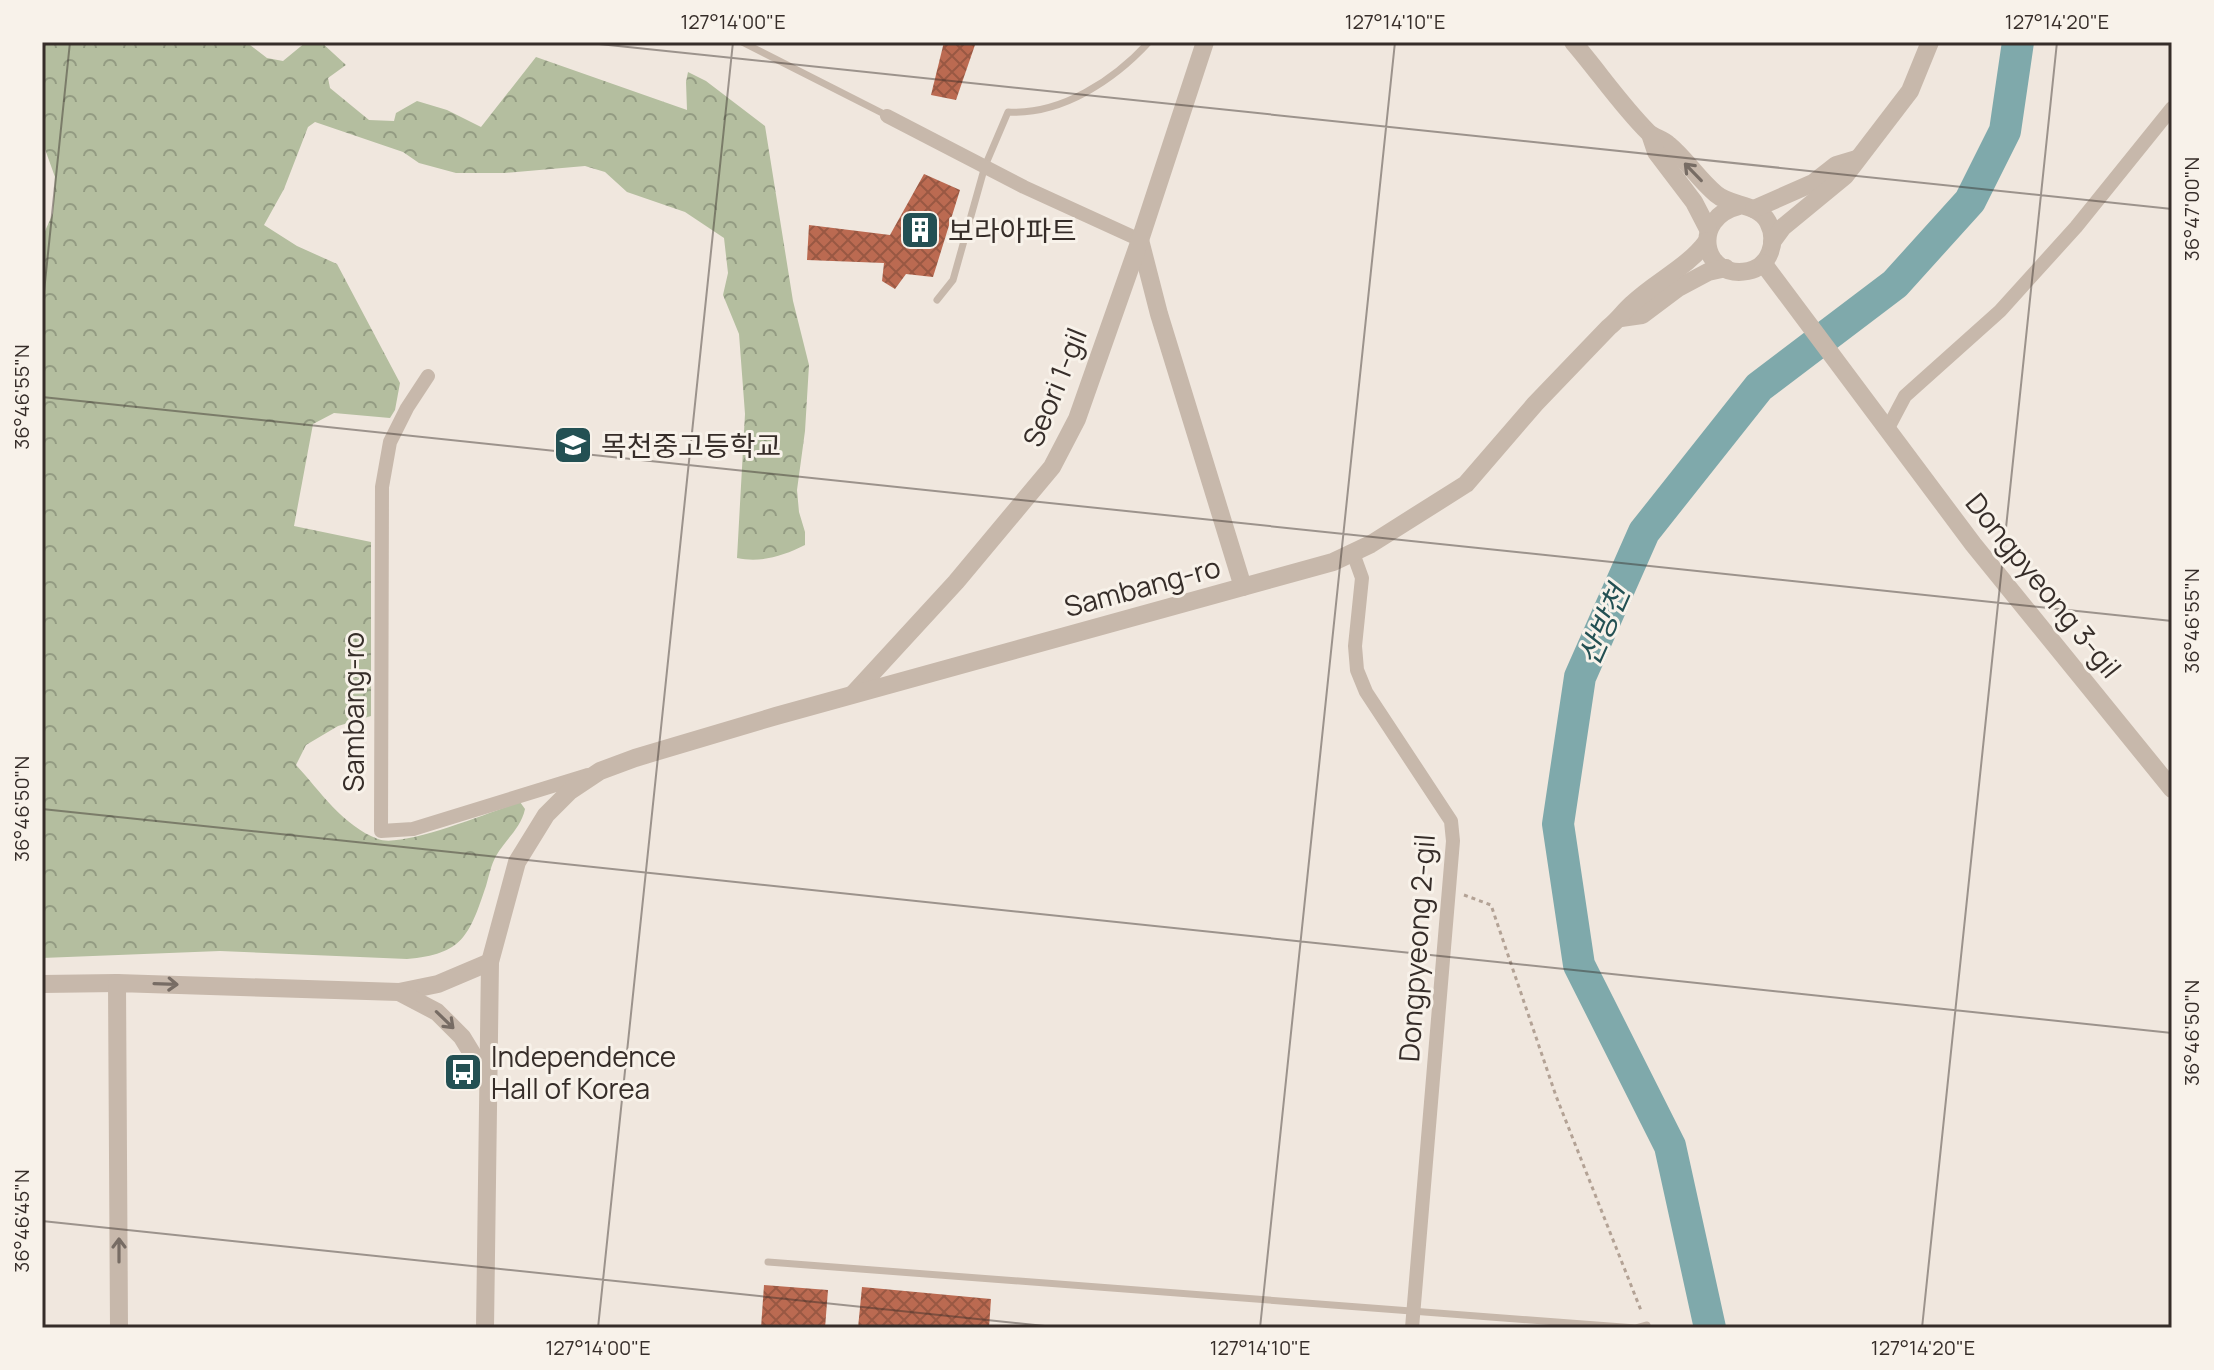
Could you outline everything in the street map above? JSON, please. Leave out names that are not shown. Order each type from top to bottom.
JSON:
[{"type":"street","name":"Seori 1-gil","points":[[853,694],[956,582],[1052,467],[1077,419],[1205,42]]},
{"type":"street","points":[[1573,42],[1650,134],[1656,152],[1694,202],[1707,235],[1710,255],[1726,268],[1746,271],[1763,263],[1770,254],[1772,242],[1767,221],[1746,208],[1728,203],[1669,144],[1650,134]]},
{"type":"street","points":[[1772,242],[1783,227],[1845,176],[1910,91],[1930,42]]},
{"type":"street","points":[[1887,430],[1905,396],[2000,311],[2076,227],[2172,108]]},
{"type":"street","points":[[887,116],[1140,240],[1159,314],[1243,587]]},
{"type":"street","points":[[1707,235],[1718,214],[1746,208],[1813,183],[1836,165],[1856,159]]},
{"type":"street","name":"Sambang-ro","points":[[428,376],[390,442],[382,487],[381,831],[413,829],[635,758],[853,694],[1333,562],[1371,544],[1466,484],[1535,404],[1621,318],[1631,304],[1697,254],[1707,235]]},
{"type":"street","name":"Dongpyeong 3-gil","points":[[1763,263],[1973,544],[2172,789]]},
{"type":"street","name":"Sambang-ro","points":[[1621,318],[1642,315],[1678,288],[1708,272],[1726,268]]},
{"type":"street","name":"Dongpyeong 2-gil","points":[[1353,553],[1362,578],[1355,646],[1357,670],[1366,692],[1451,821],[1453,841],[1412,1328]]},
{"type":"street","name":"Sambang-ro","points":[[485,1328],[490,962],[517,862],[546,815],[570,791],[600,771]]},
{"type":"street","points":[[42,984],[117,983],[399,992],[438,984],[490,962]]},
{"type":"street","points":[[117,983],[119,1328]]},
{"type":"street","points":[[399,992],[437,1012],[462,1037],[487,1078]]},
{"type":"lane","points":[[742,42],[887,116]]},
{"type":"lane","points":[[937,300],[953,280],[985,166],[1008,112],[1026,113],[1082,94],[1123,68],[1149,42]]},
{"type":"lane","points":[[768,1262],[1636,1328],[1647,1325]]},
{"type":"path","points":[[1448,889],[1491,905],[1556,1096],[1647,1325]]},
{"type":"green space","points":[[42,42],[246,42],[267,58],[283,61],[306,42],[321,42],[346,65],[328,78],[330,88],[369,120],[394,121],[396,113],[417,101],[447,110],[481,127],[536,57],[687,110],[688,72],[706,81],[765,126],[793,301],[809,365],[797,490],[805,545],[772,558],[737,558],[745,414],[739,334],[723,295],[728,273],[724,238],[685,212],[627,192],[605,172],[585,166],[505,173],[456,173],[419,163],[403,152],[315,122],[308,127],[284,189],[264,225],[297,246],[337,264],[400,383],[395,410],[390,418],[334,413],[313,424],[294,526],[371,542],[371,716],[338,726],[306,745],[296,765],[343,817],[378,839],[390,841],[426,834],[520,802],[525,809],[517,828],[494,859],[468,930],[452,947],[441,953],[407,959],[220,951],[42,958],[42,238],[53,213],[55,177],[42,141]]},
{"type":"building","points":[[944,42],[976,42],[956,100],[931,95]]},
{"type":"building","name":"보라아파트","points":[[924,174],[960,190],[933,277],[906,274],[895,289],[882,281],[884,263],[807,260],[809,225],[890,235]]},
{"type":"building","points":[[764,1285],[828,1290],[825,1328],[761,1328]]},
{"type":"building","points":[[862,1287],[991,1299],[989,1328],[858,1328]]},
{"type":"waterway","name":"산방천","points":[[1710,1328],[1670,1146],[1579,965],[1558,824],[1580,677],[1644,532],[1759,387],[1895,284],[1970,201],[2005,131],[2018,42]]},
{"type":"place","name":"보라아파트","points":[[920,230]]},
{"type":"place","name":"목천중고등학교","points":[[573,445]]},
{"type":"place","name":"Independence Hall of Korea","points":[[463,1072]]}]
